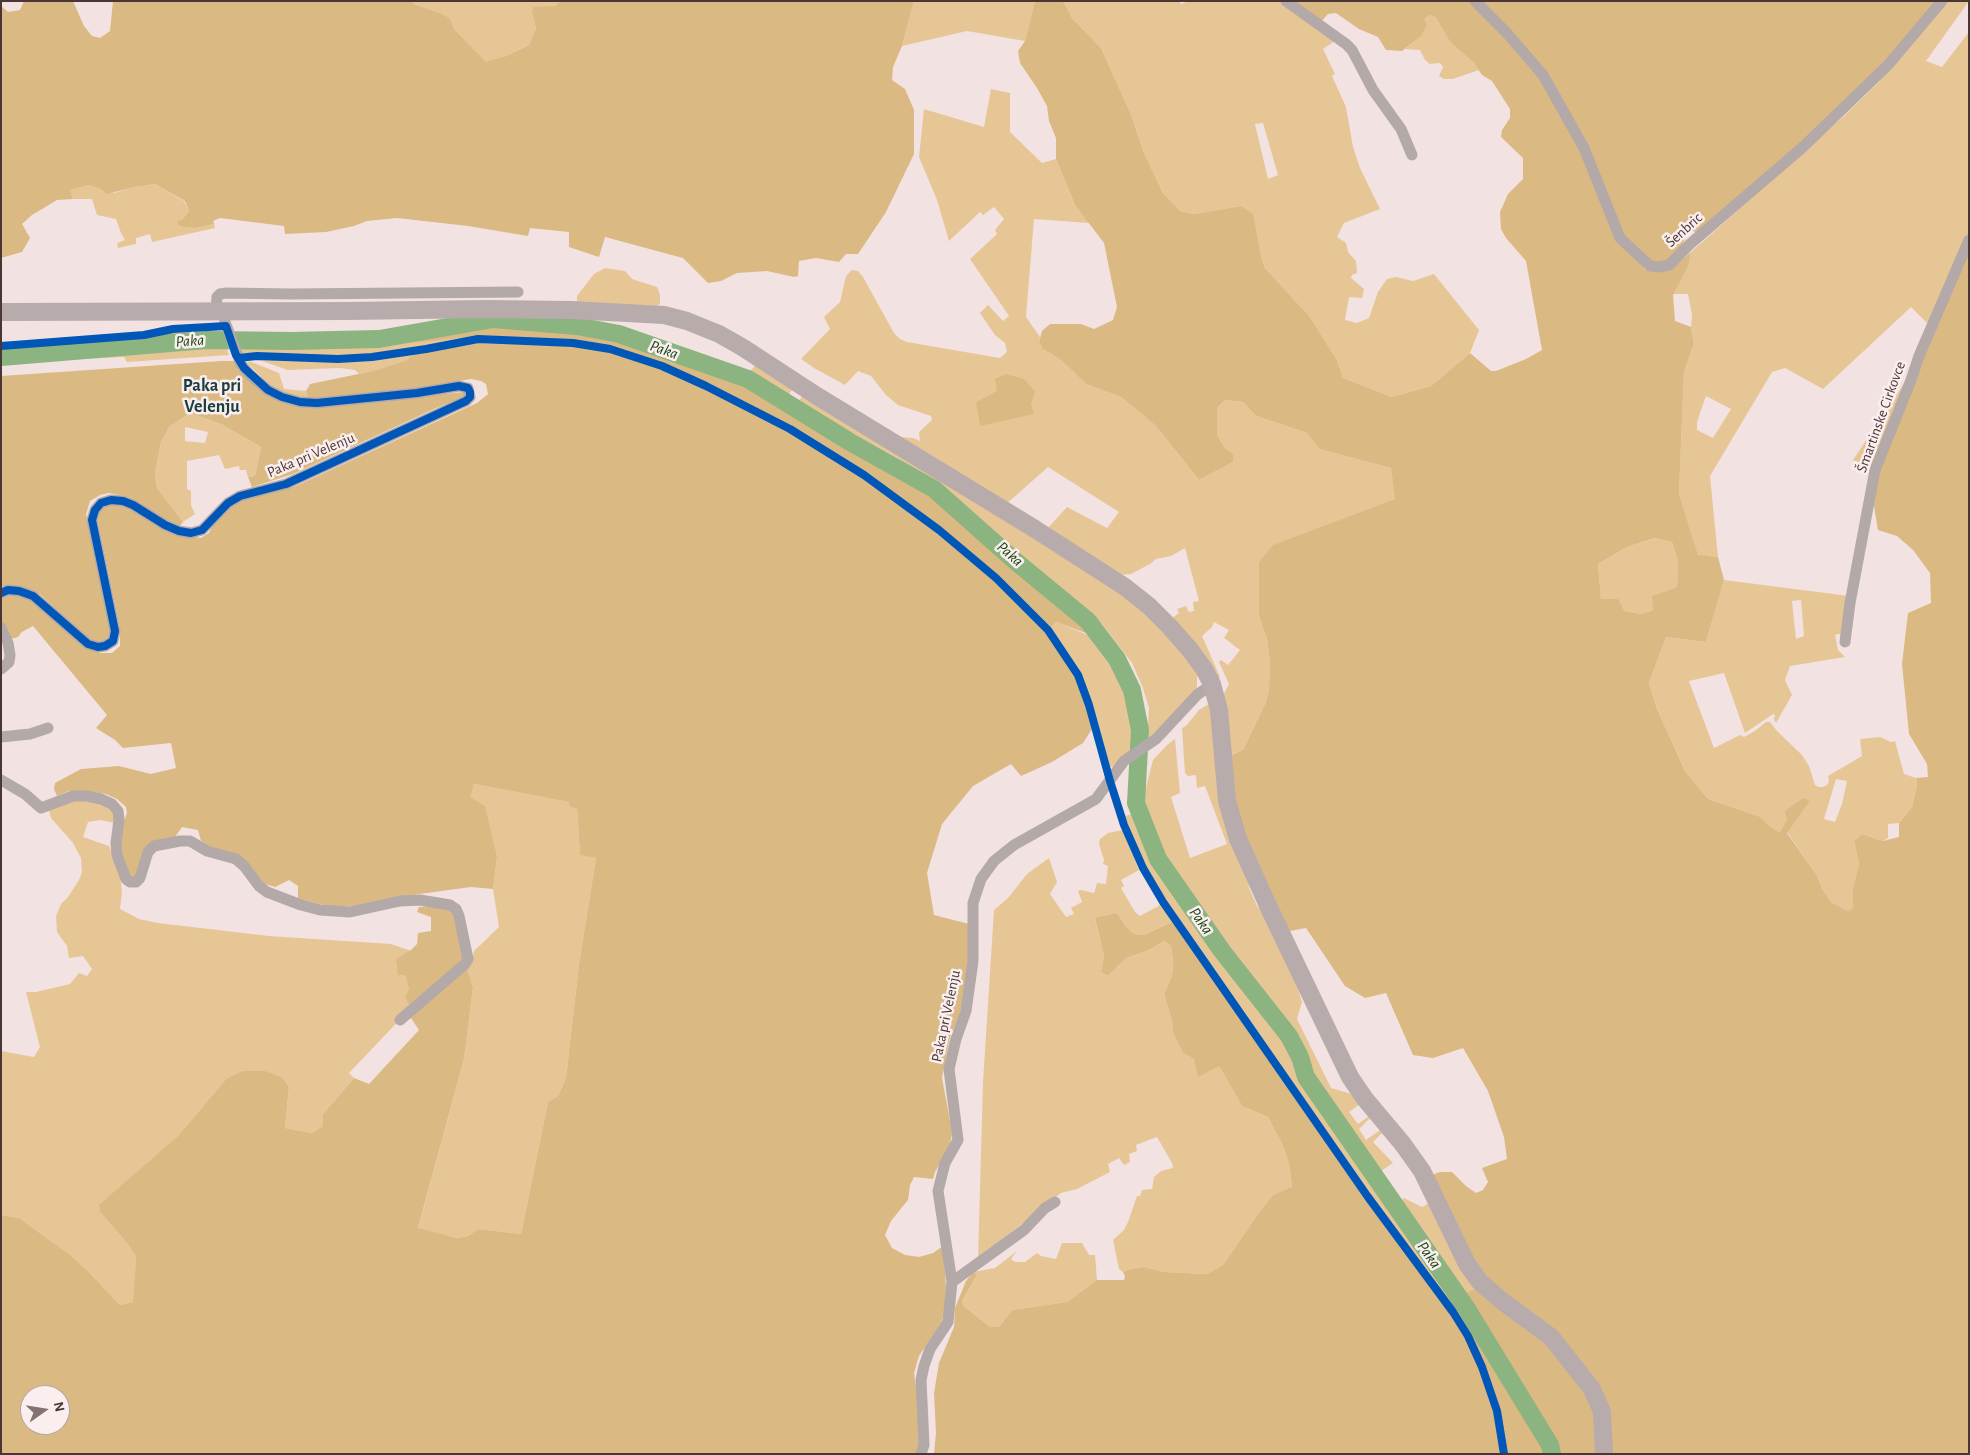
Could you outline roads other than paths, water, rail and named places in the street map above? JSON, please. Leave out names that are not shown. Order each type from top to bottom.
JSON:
[{"type":"main road","points":[[1,312],[485,309],[644,312],[664,315],[688,321],[719,334],[742,347],[817,396],[1035,529],[1125,587],[1149,606],[1170,627],[1191,651],[1212,684],[1219,710],[1227,801],[1238,838],[1270,910],[1350,1077],[1364,1099],[1422,1171],[1463,1257],[1480,1282],[1552,1337],[1592,1389],[1602,1412],[1604,1454]]},
{"type":"street","points":[[1286,1],[1352,50],[1373,90],[1401,128],[1412,155]]},
{"type":"street","name":"Šenbric","points":[[1474,1],[1506,32],[1542,75],[1584,148],[1620,238],[1650,266],[1659,267],[1669,265],[1690,244],[1803,147],[1888,65],[1942,1]]},
{"type":"street","name":"Šmartinske Cirkovce","points":[[1845,642],[1850,602],[1875,470],[1911,380],[1918,356],[1969,240]]},
{"type":"street","points":[[220,311],[217,297],[220,294],[226,293],[518,292]]},
{"type":"street","name":"Paka pri Velenju","points":[[1,593],[8,590],[19,591],[33,596],[88,644],[98,647],[105,646],[113,641],[114,631],[92,520],[101,503],[111,500],[123,500],[133,504],[165,525],[179,531],[191,533],[202,530],[228,504],[240,496],[286,484],[466,401],[470,397],[468,388],[459,386],[351,400],[300,402],[282,397],[268,390],[244,368],[236,355],[220,311]]},
{"type":"street","points":[[1,628],[8,643],[10,655],[9,662],[1,669]]},
{"type":"street","name":"Paka pri Velenju","points":[[921,1454],[924,1445],[922,1380],[930,1349],[948,1322],[952,1282],[938,1191],[945,1163],[958,1140],[950,1069],[956,1039],[966,1011],[973,961],[973,903],[981,879],[994,861],[1014,845],[1096,799],[1124,761],[1156,738],[1197,695],[1212,684]]},
{"type":"street","points":[[1,737],[30,734],[48,728]]},
{"type":"street","points":[[1,780],[25,794],[41,808],[73,796],[88,796],[112,804],[118,811],[119,820],[116,843],[118,855],[126,879],[130,882],[136,882],[140,878],[148,852],[154,846],[190,841],[207,851],[236,859],[267,892],[300,905],[320,910],[350,912],[400,901],[420,900],[450,905],[456,909],[459,916],[468,959],[465,964],[400,1020]]},
{"type":"street","points":[[952,1282],[1024,1230],[1045,1208],[1055,1202]]},
{"type":"waterway","name":"Paka","points":[[1,357],[207,340],[379,339],[493,319],[577,326],[619,334],[748,379],[850,442],[934,489],[1014,560],[1088,621],[1117,659],[1132,690],[1140,730],[1136,803],[1158,859],[1222,951],[1289,1036],[1300,1057],[1306,1077],[1467,1309],[1550,1445],[1552,1454]]},
{"type":"district","name":"Paka pri Velenju","points":[[212,396]]}]
